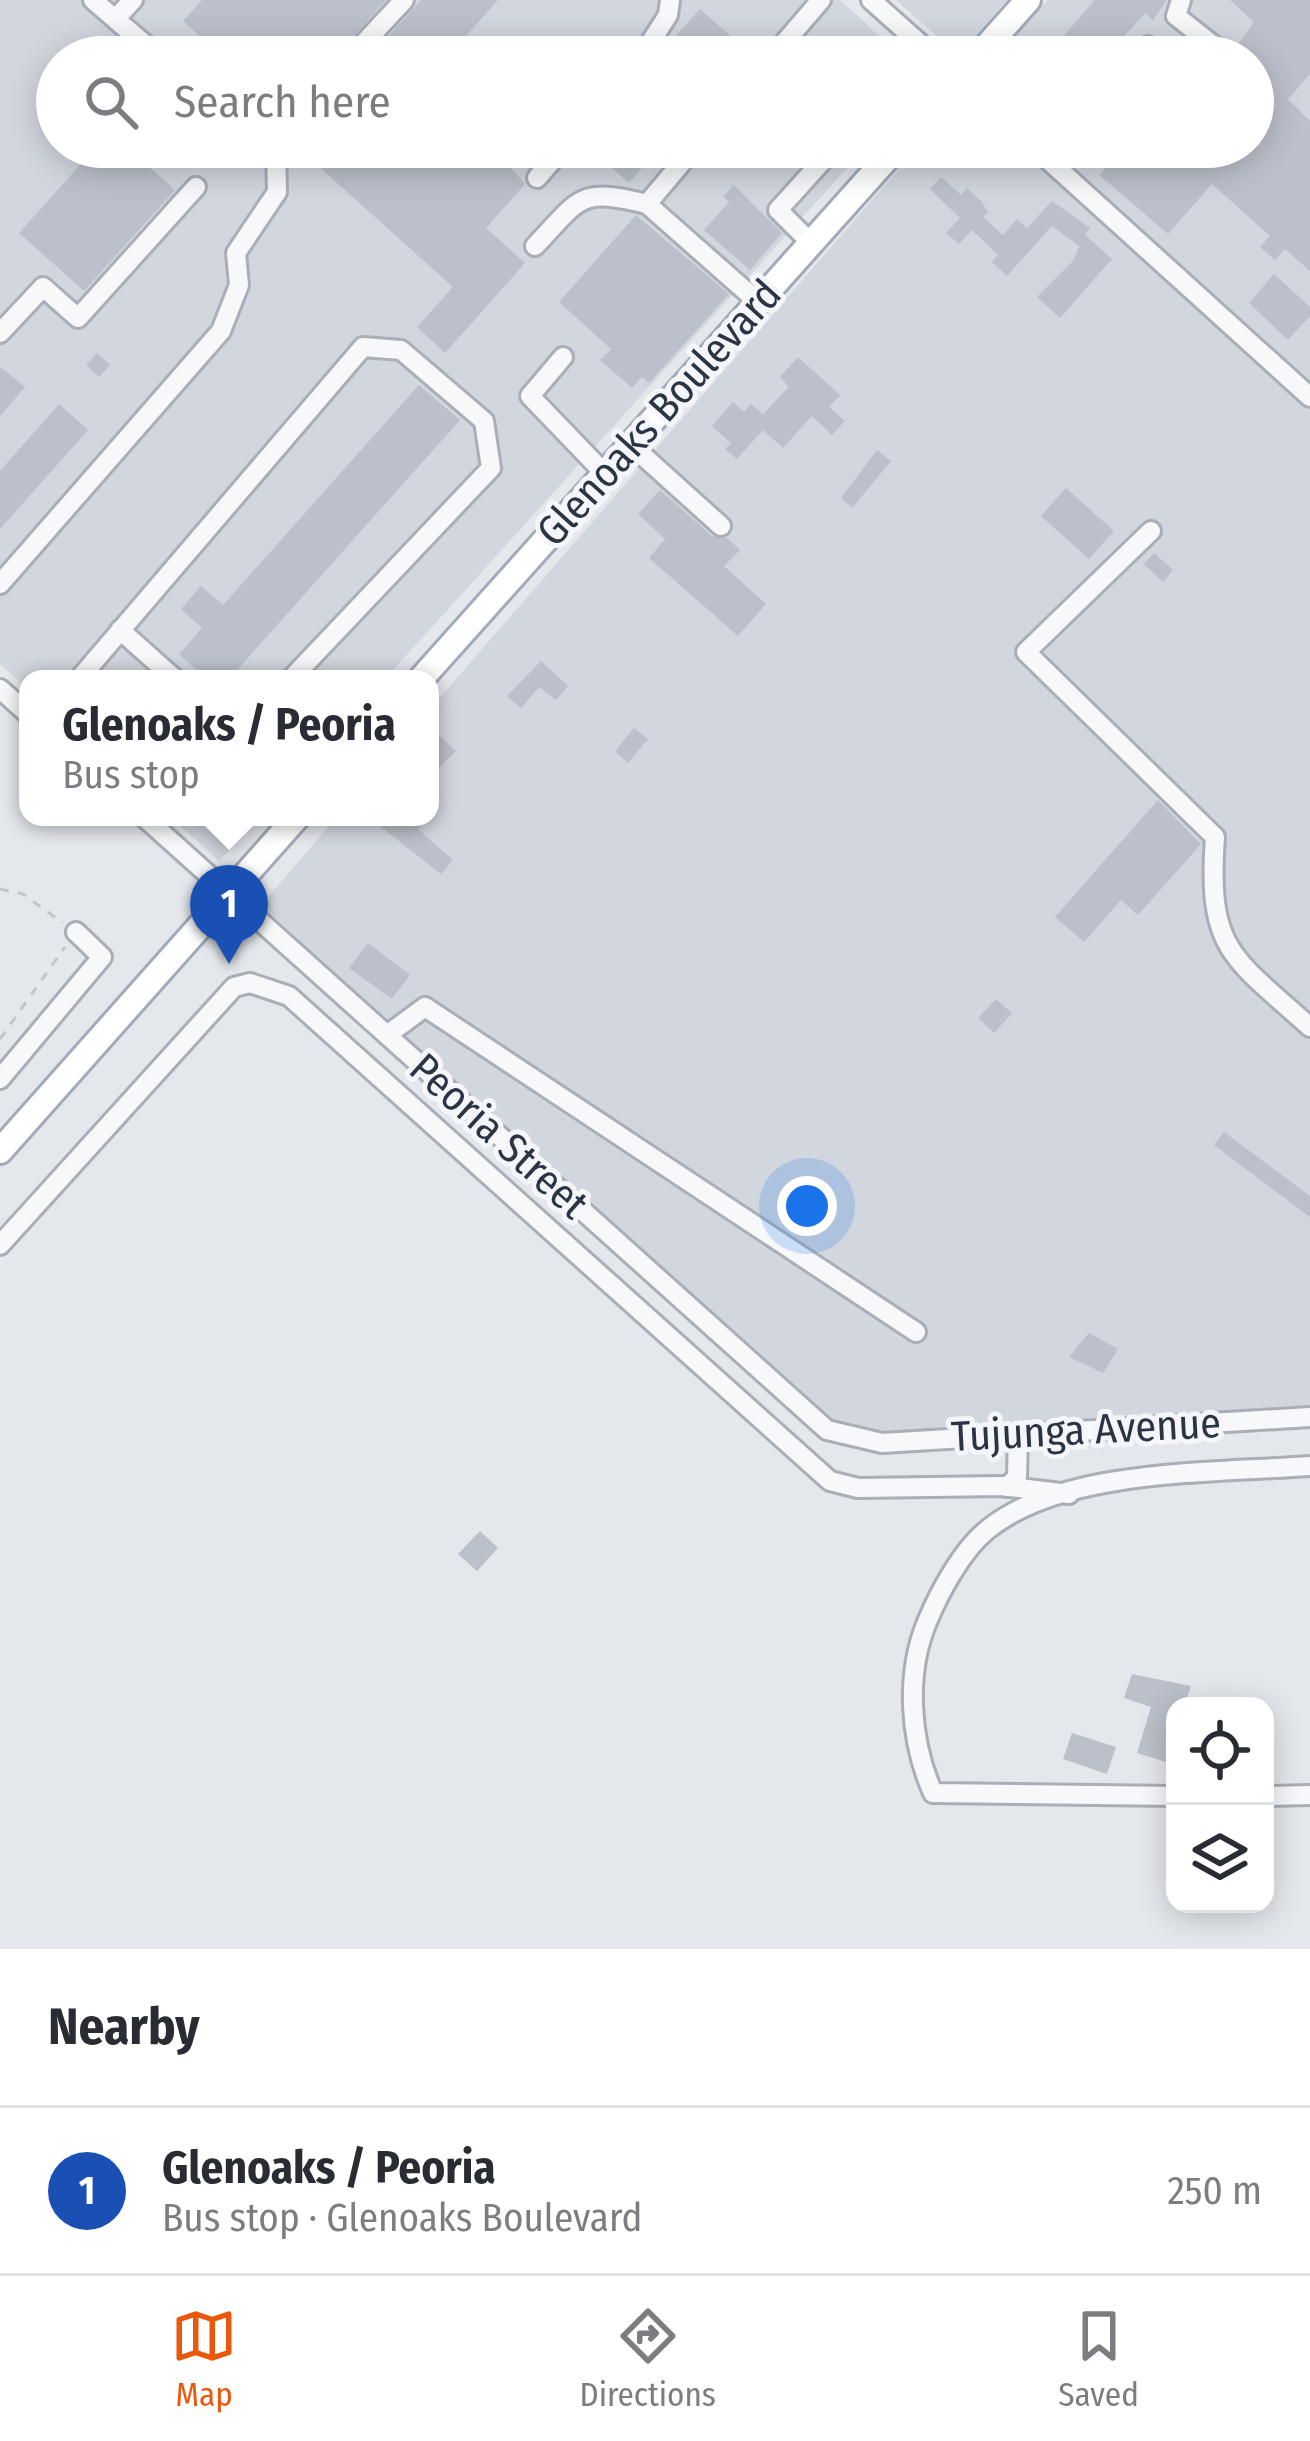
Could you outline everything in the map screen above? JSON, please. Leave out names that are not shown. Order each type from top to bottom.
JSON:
[{"type":"main road","points":[[996,36],[1028,0]]},
{"type":"main road","name":"Glenoaks Boulevard","points":[[429,670],[812,242],[872,168]]},
{"type":"main road","points":[[0,1151],[289,826]]},
{"type":"street","points":[[93,0],[135,36]]},
{"type":"street","points":[[116,20],[133,0]]},
{"type":"street","points":[[371,36],[404,0]]},
{"type":"street","points":[[654,36],[668,15],[670,0]]},
{"type":"street","points":[[790,36],[821,0]]},
{"type":"street","points":[[871,0],[911,36]]},
{"type":"street","points":[[1180,0],[1176,16],[1201,36]]},
{"type":"street","points":[[0,584],[220,331],[239,285],[236,253],[277,192],[276,168]]},
{"type":"street","points":[[537,178],[546,168]]},
{"type":"street","points":[[646,204],[677,168]]},
{"type":"street","points":[[812,242],[778,210],[816,168]]},
{"type":"street","points":[[1064,168],[1310,398]]},
{"type":"street","points":[[0,333],[44,287],[78,318],[196,187]]},
{"type":"street","points":[[535,246],[581,198],[598,193],[646,204],[758,302]]},
{"type":"street","points":[[87,670],[363,347],[400,350],[484,421],[490,468],[299,670]]},
{"type":"street","points":[[563,357],[530,396],[605,474]]},
{"type":"street","points":[[631,445],[721,526]]},
{"type":"street","points":[[1151,531],[1026,652],[1215,837],[1211,885],[1227,953],[1310,1027]]},
{"type":"street","points":[[121,630],[165,670]]},
{"type":"street","name":"Peoria Street","points":[[154,826],[826,1430],[862,1442]]},
{"type":"street","points":[[0,1079],[101,957],[76,932]]},
{"type":"street","points":[[0,1246],[234,987],[271,987],[289,996],[830,1481],[858,1489],[1007,1487],[1069,1494]]},
{"type":"street","points":[[387,1035],[425,1006],[916,1332]]},
{"type":"street","name":"Tujunga Avenue","points":[[862,1442],[1310,1417]]},
{"type":"street","points":[[1007,1487],[1017,1477],[1018,1435]]},
{"type":"street","points":[[1166,1796],[933,1792],[920,1763],[914,1652],[937,1599],[985,1531],[1023,1509],[1100,1484],[1310,1466]]},
{"type":"street","points":[[1274,1796],[1310,1795]]},
{"type":"path","points":[[0,889],[22,894],[76,932],[0,1039]]},
{"type":"shaded area","points":[[0,0],[840,0],[879,36],[36,36],[36,168],[847,168],[393,670],[19,670],[19,681],[0,664]]},
{"type":"shaded area","points":[[896,0],[1007,0],[975,36],[937,36]]},
{"type":"shaded area","points":[[1048,0],[1310,0],[1310,389],[1063,168],[1274,168],[1274,36],[1015,36]]},
{"type":"shaded area","points":[[900,168],[1051,168],[1310,404],[1310,1406],[871,1435],[833,1424],[261,905],[329,826],[439,826],[439,699]]},
{"type":"shaded area","points":[[180,826],[252,826],[219,861]]},
{"type":"building","points":[[202,0],[386,0],[354,36],[200,36],[183,21]]},
{"type":"building","points":[[421,0],[498,0],[466,36],[389,36]]},
{"type":"building","points":[[1095,0],[1167,0],[1153,20],[1145,13],[1124,36],[1063,36]]},
{"type":"building","points":[[1230,0],[1310,0],[1310,74],[1288,99],[1310,121],[1310,271],[1285,249],[1275,260],[1260,247],[1270,236],[1212,184],[1168,234],[1099,175],[1105,168],[1274,168],[1274,36],[1244,36],[1254,22]]},
{"type":"building","points":[[700,9],[731,36],[676,36]]},
{"type":"building","points":[[77,168],[150,168],[175,190],[84,291],[19,233]]},
{"type":"building","points":[[320,168],[511,168],[525,184],[486,228],[525,263],[445,353],[417,327],[453,287]]},
{"type":"building","points":[[612,168],[642,168],[629,183]]},
{"type":"building","points":[[941,177],[961,195],[967,188],[981,201],[988,212],[983,217],[1003,235],[1017,219],[1027,228],[1052,201],[1090,228],[1085,235],[1112,259],[1060,318],[1037,297],[1073,261],[1079,246],[1052,226],[1007,276],[992,262],[998,255],[972,230],[959,244],[946,233],[960,218],[930,189]]},
{"type":"building","points":[[734,185],[782,233],[750,270],[704,230],[729,202],[723,197]]},
{"type":"building","points":[[636,215],[729,294],[649,383],[642,377],[632,388],[600,360],[611,349],[559,302]]},
{"type":"building","points":[[1274,274],[1310,307],[1310,316],[1288,340],[1249,303]]},
{"type":"building","points":[[97,353],[110,365],[99,377],[86,365]]},
{"type":"building","points":[[798,357],[840,395],[829,407],[845,421],[832,435],[812,416],[783,448],[763,430],[737,459],[725,449],[731,443],[712,426],[733,402],[744,412],[751,404],[763,414],[789,387],[780,377]]},
{"type":"building","points":[[0,367],[25,387],[0,416]]},
{"type":"building","points":[[419,385],[460,420],[237,670],[197,670],[179,654],[202,628],[181,609],[201,586],[223,605]]},
{"type":"building","points":[[59,404],[88,430],[0,529],[0,471]]},
{"type":"building","points":[[877,450],[891,461],[852,508],[841,498]]},
{"type":"building","points":[[1066,488],[1114,531],[1089,559],[1041,516]]},
{"type":"building","points":[[660,490],[712,536],[727,538],[740,550],[724,566],[766,604],[738,636],[649,558],[665,539],[638,514]]},
{"type":"building","points":[[1154,553],[1173,570],[1163,582],[1144,564]]},
{"type":"building","points":[[541,661],[568,686],[556,700],[539,687],[521,708],[507,696]]},
{"type":"building","points":[[634,728],[648,739],[628,763],[615,751]]},
{"type":"building","points":[[439,736],[456,751],[439,768]]},
{"type":"building","points":[[1158,800],[1201,844],[1138,915],[1121,900],[1084,942],[1055,917]]},
{"type":"building","points":[[380,826],[421,826],[418,829],[453,860],[441,874]]},
{"type":"building","points":[[368,943],[410,975],[392,999],[349,968]]},
{"type":"building","points":[[996,999],[1012,1013],[994,1033],[978,1018]]},
{"type":"building","points":[[1224,1132],[1310,1196],[1310,1217],[1214,1145]]},
{"type":"building","points":[[1089,1333],[1118,1349],[1103,1373],[1069,1357]]},
{"type":"building","points":[[480,1531],[498,1548],[477,1571],[458,1554]]},
{"type":"building","points":[[1132,1674],[1191,1686],[1187,1697],[1166,1697],[1166,1762],[1137,1753],[1151,1707],[1124,1698]]},
{"type":"building","points":[[1072,1733],[1116,1747],[1107,1774],[1063,1759]]},
{"type":"place","name":"Glenoaks / Peoria","points":[[229,964]]}]
